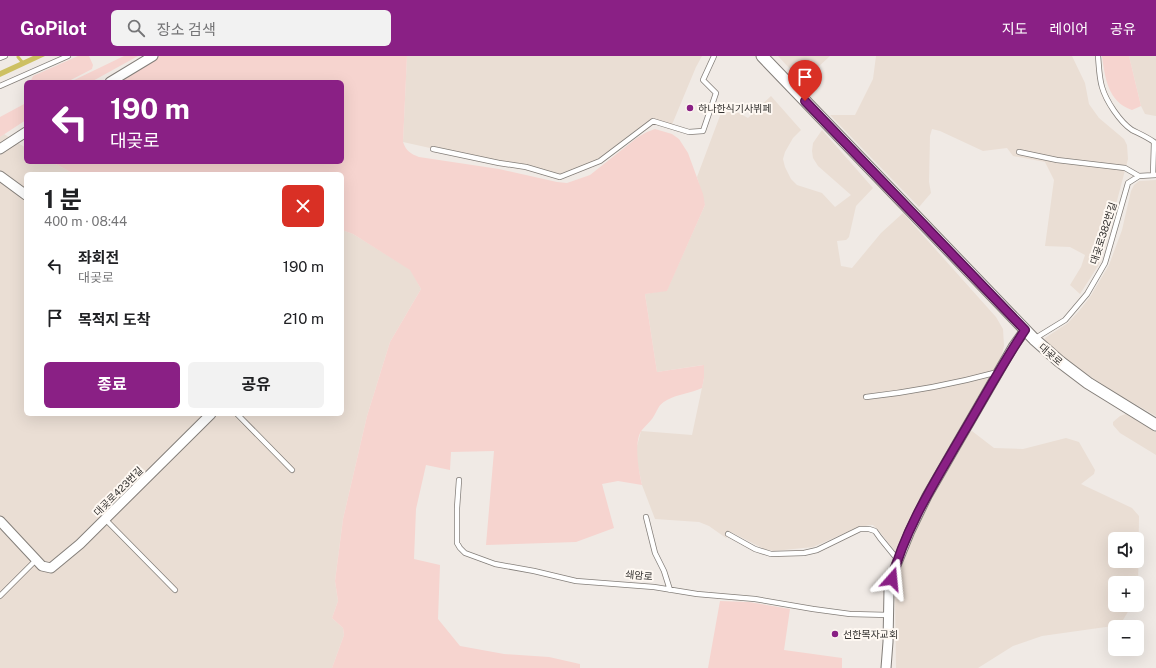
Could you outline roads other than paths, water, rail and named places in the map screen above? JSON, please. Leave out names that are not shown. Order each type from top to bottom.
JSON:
[{"type":"street","points":[[113,80],[152,56]]},
{"type":"street","name":"대곶로","points":[[762,56],[1034,339],[1059,361],[1088,383],[1156,425]]},
{"type":"street","points":[[0,148],[24,133]]},
{"type":"street","points":[[0,176],[24,194]]},
{"type":"street","points":[[886,668],[889,590],[898,560],[927,496],[999,371],[1025,330]]},
{"type":"street","name":"대곶로423번길","points":[[0,521],[42,566],[51,568],[80,544],[209,416]]},
{"type":"lane","points":[[0,58],[5,56]]},
{"type":"lane","points":[[0,86],[68,56]]},
{"type":"lane","points":[[433,149],[499,163],[526,167],[560,177],[600,161],[653,122],[689,132],[704,131],[716,93],[703,80],[714,56]]},
{"type":"lane","points":[[1020,152],[1057,160],[1125,168],[1139,176],[1154,175],[1154,142],[1145,135],[1132,129],[1113,109],[1102,87],[1098,56]]},
{"type":"lane","name":"대곶로382번길","points":[[1034,339],[1065,320],[1087,294],[1105,263],[1128,183],[1139,176]]},
{"type":"lane","points":[[866,397],[910,392],[963,381],[999,371]]},
{"type":"lane","points":[[240,416],[292,470]]},
{"type":"lane","name":"쇄암로","points":[[460,480],[456,532],[457,543],[465,553],[495,564],[576,581],[654,587],[710,596],[756,599],[850,614],[889,615]]},
{"type":"lane","points":[[646,517],[655,553],[664,571],[670,590]]},
{"type":"lane","points":[[105,519],[175,590]]},
{"type":"lane","points":[[728,534],[762,552],[776,554],[817,550],[860,530],[869,529],[875,531],[898,560]]},
{"type":"lane","points":[[0,596],[36,560]]},
{"type":"waterway","points":[[18,57],[23,63]]},
{"type":"place","name":"하나한식기사뷔페","points":[[690,108]]},
{"type":"place","name":"선한목자교회","points":[[835,634]]}]
